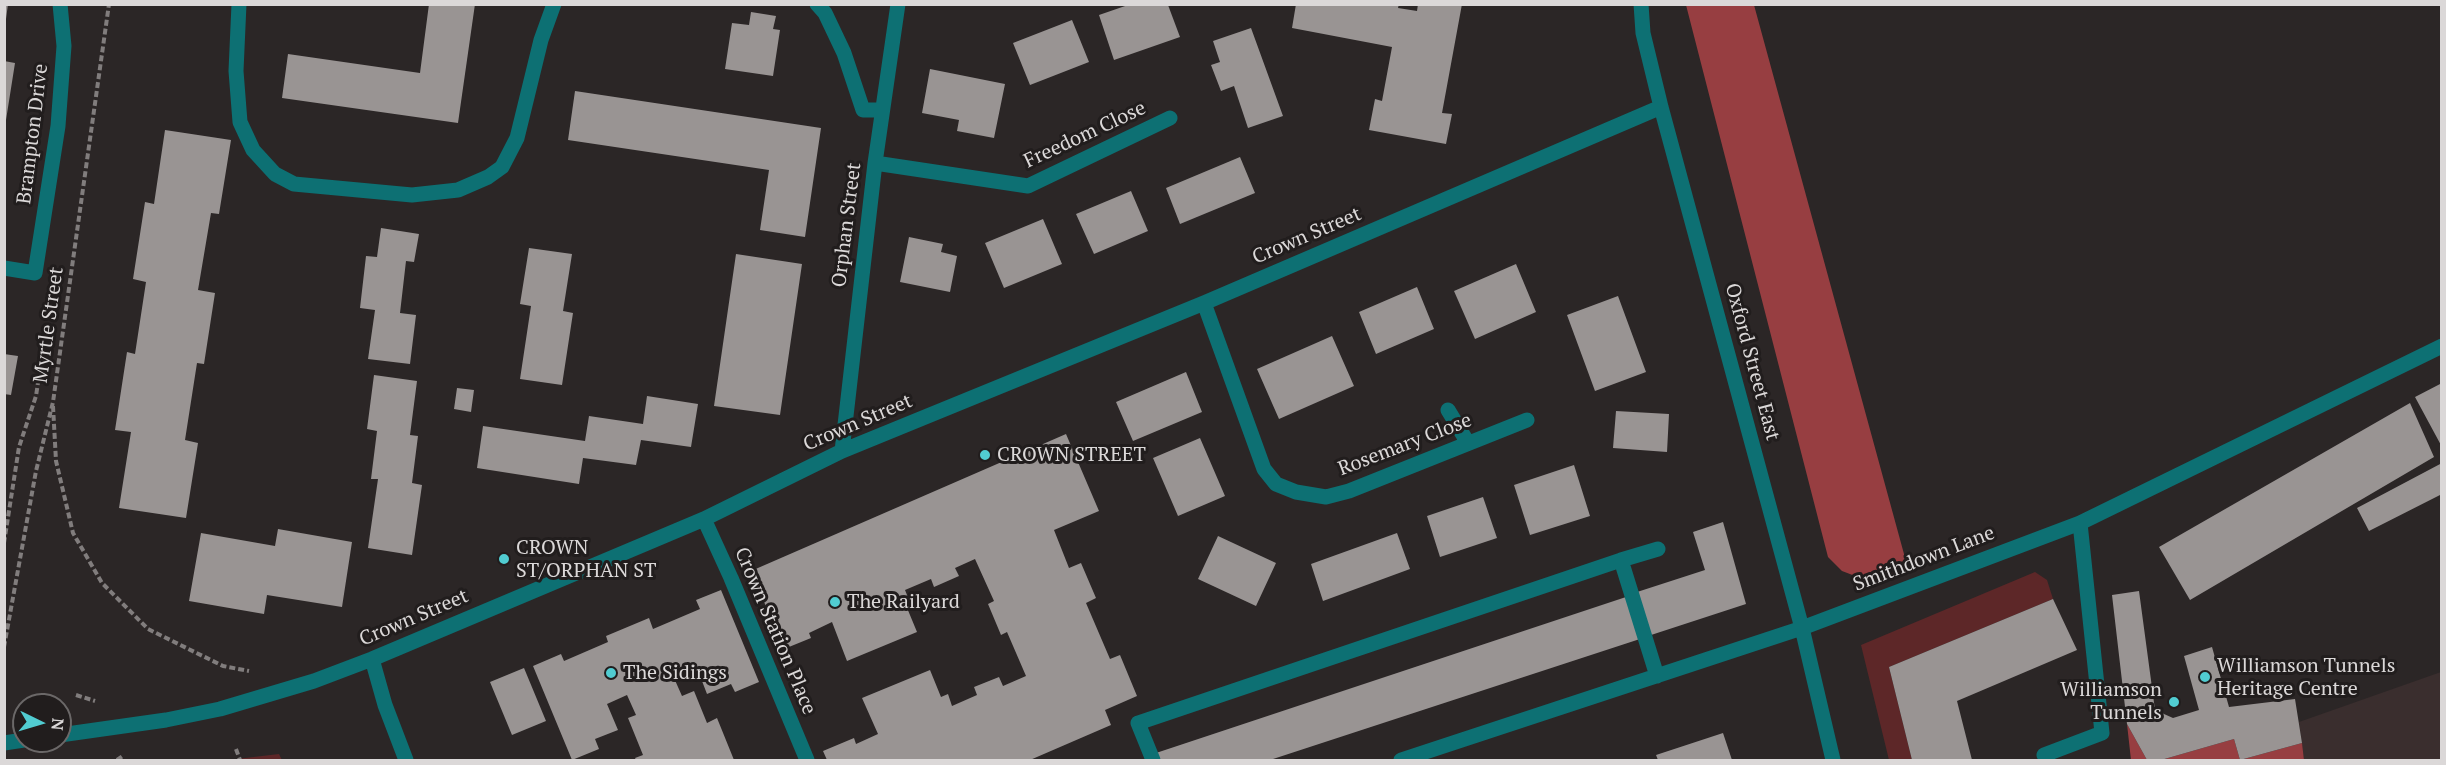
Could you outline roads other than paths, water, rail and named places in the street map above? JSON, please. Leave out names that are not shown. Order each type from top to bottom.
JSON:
[{"type":"street","name":"Brampton Drive","points":[[4,268],[34,273],[58,126],[64,46],[60,4]]},
{"type":"street","points":[[239,4],[236,71],[240,122],[253,150],[275,174],[294,184],[412,195],[458,190],[488,177],[502,167],[517,138],[541,40],[554,4]]},
{"type":"street","points":[[817,4],[825,13],[844,53],[863,110],[882,110]]},
{"type":"street","name":"Orphan Street","points":[[842,451],[875,163],[898,4]]},
{"type":"street","name":"Oxford Street East","points":[[1641,4],[1643,33],[1661,108],[1803,628],[1833,760]]},
{"type":"street","name":"Crown Street","points":[[72,733],[166,720],[220,709],[314,681],[372,659],[704,519],[842,451],[1204,303],[1661,108]]},
{"type":"street","name":"Freedom Close","points":[[875,163],[1028,186],[1170,118]]},
{"type":"street","name":"Rosemary Close","points":[[1204,303],[1264,469],[1276,484],[1296,492],[1326,496],[1349,491],[1527,420]]},
{"type":"street","name":"Smithdown Lane","points":[[1401,760],[1803,628],[2080,523],[2442,346]]},
{"type":"street","points":[[1448,410],[1468,443]]},
{"type":"street","name":"Crown Station Place","points":[[704,519],[807,760]]},
{"type":"street","points":[[2044,755],[2102,733],[2080,523]]},
{"type":"street","points":[[1153,760],[1138,723],[1658,549]]},
{"type":"street","points":[[1622,560],[1657,676]]},
{"type":"street","points":[[372,659],[385,705],[406,760]]},
{"type":"place","name":"CROWN STREET","points":[[985,455]]},
{"type":"place","name":"CROWN ST/ORPHAN ST","points":[[504,559]]},
{"type":"place","name":"The Railyard","points":[[835,602]]},
{"type":"place","name":"The Sidings","points":[[611,673]]},
{"type":"place","name":"Williamson Tunnels Heritage Centre","points":[[2205,677]]},
{"type":"place","name":"Williamson Tunnels","points":[[2174,702]]}]
